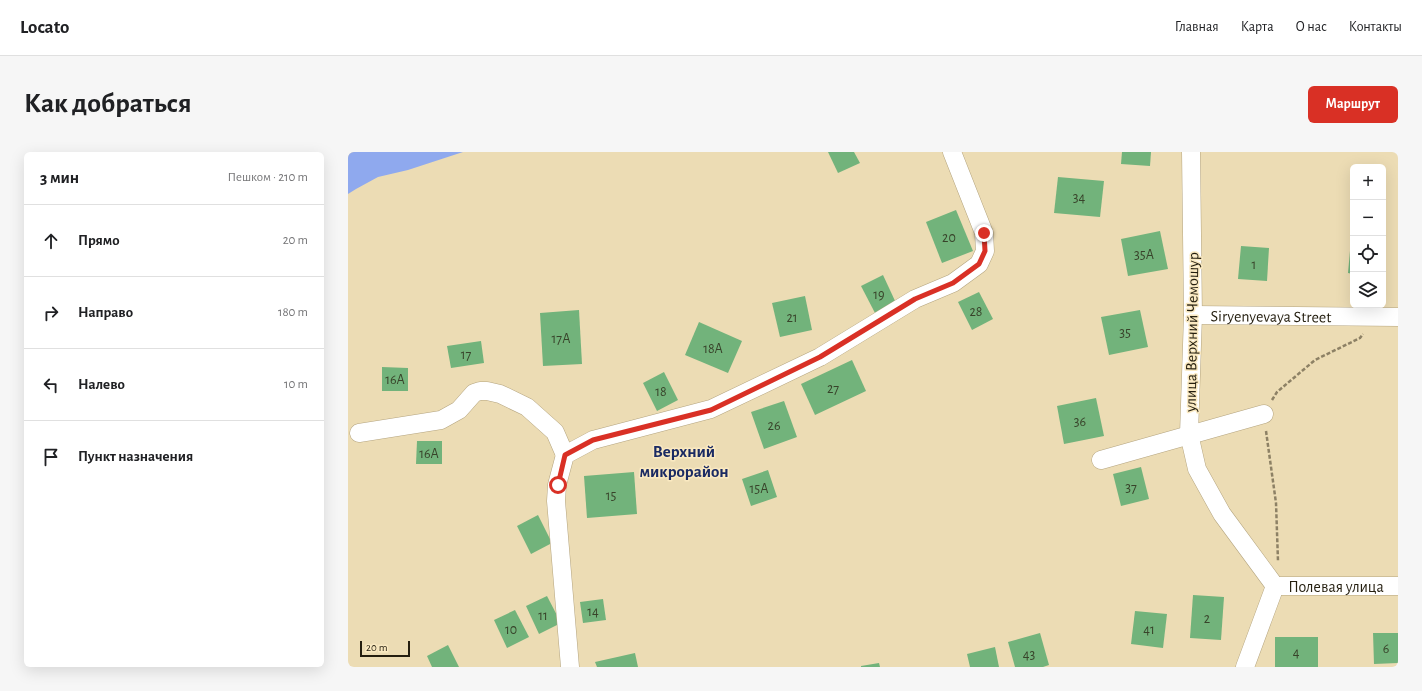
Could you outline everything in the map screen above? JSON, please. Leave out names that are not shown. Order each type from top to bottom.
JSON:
[{"type":"street","points":[[565,455],[593,440],[711,410],[820,357],[915,299],[953,283],[979,264],[985,251],[984,233],[952,152]]},
{"type":"street","name":"улица Верхний Чемошур","points":[[1191,152],[1193,315],[1189,434],[1264,414]]},
{"type":"street","name":"Siryenyevaya Street","points":[[1193,315],[1398,317]]},
{"type":"street","points":[[359,433],[441,420],[459,410],[474,394],[480,391],[500,394],[527,407],[555,432],[565,455],[556,501],[570,667]]},
{"type":"street","points":[[1101,460],[1189,434],[1197,469],[1222,514],[1275,586],[1245,667]]},
{"type":"street","name":"Полевая улица","points":[[1275,586],[1398,586]]},
{"type":"path","points":[[1275,586],[1279,556],[1276,503],[1264,414],[1277,392],[1282,387],[1315,360],[1360,338],[1376,316]]},
{"type":"water","points":[[348,152],[463,152],[408,170],[378,177],[348,194]]},
{"type":"building","points":[[828,152],[854,152],[860,163],[838,173]]},
{"type":"building","points":[[1122,152],[1151,152],[1150,166],[1121,164]]},
{"type":"building","points":[[1058,177],[1104,181],[1100,217],[1054,213]]},
{"type":"building","points":[[956,210],[973,251],[942,263],[926,222]]},
{"type":"building","points":[[1160,231],[1168,269],[1128,276],[1121,239]]},
{"type":"building","points":[[1241,246],[1269,248],[1267,281],[1238,279]]},
{"type":"building","points":[[1350,251],[1350,273],[1348,273]]},
{"type":"building","points":[[883,275],[896,303],[875,313],[861,286]]},
{"type":"building","points":[[979,292],[993,319],[972,330],[958,302]]},
{"type":"building","points":[[805,296],[812,330],[780,337],[772,303]]},
{"type":"building","points":[[579,310],[582,364],[543,366],[540,313]]},
{"type":"building","points":[[1140,310],[1148,347],[1109,355],[1101,317]]},
{"type":"building","points":[[699,322],[742,341],[728,373],[685,355]]},
{"type":"building","points":[[481,341],[484,363],[451,368],[447,346]]},
{"type":"building","points":[[852,360],[866,391],[815,415],[801,384]]},
{"type":"building","points":[[382,367],[408,368],[408,391],[382,391]]},
{"type":"building","points":[[664,372],[678,400],[657,411],[643,383]]},
{"type":"building","points":[[1096,398],[1104,436],[1064,444],[1057,406]]},
{"type":"building","points":[[784,401],[797,437],[764,449],[751,412]]},
{"type":"building","points":[[417,441],[442,441],[442,464],[416,464]]},
{"type":"building","points":[[1141,467],[1149,499],[1121,506],[1113,474]]},
{"type":"building","points":[[768,470],[777,497],[751,506],[742,479]]},
{"type":"building","points":[[634,472],[637,514],[587,518],[584,476]]},
{"type":"building","points":[[538,515],[552,543],[531,554],[517,526]]},
{"type":"building","points":[[1193,595],[1224,597],[1221,640],[1190,638]]},
{"type":"building","points":[[547,596],[561,623],[539,634],[526,606]]},
{"type":"building","points":[[603,599],[606,620],[583,623],[580,602]]},
{"type":"building","points":[[515,610],[529,637],[507,648],[494,620]]},
{"type":"building","points":[[1135,611],[1167,614],[1163,648],[1131,644]]},
{"type":"building","points":[[1040,633],[1049,665],[1043,667],[1015,667],[1008,642]]},
{"type":"building","points":[[1373,633],[1398,633],[1398,663],[1374,664]]},
{"type":"building","points":[[1275,637],[1318,637],[1318,667],[1275,667]]},
{"type":"building","points":[[448,645],[459,667],[432,667],[427,656]]},
{"type":"building","points":[[995,647],[999,667],[970,667],[967,654]]},
{"type":"building","points":[[635,653],[638,667],[597,667],[595,662]]},
{"type":"building","points":[[879,663],[880,667],[861,667],[861,666]]},
{"type":"district","name":"Верхний микрорайон","points":[[684,461]]},
{"type":"route","points":[[558,485],[565,455],[577,448],[593,440],[711,410],[820,357],[915,299],[953,283],[979,264],[985,251],[984,233]]}]
